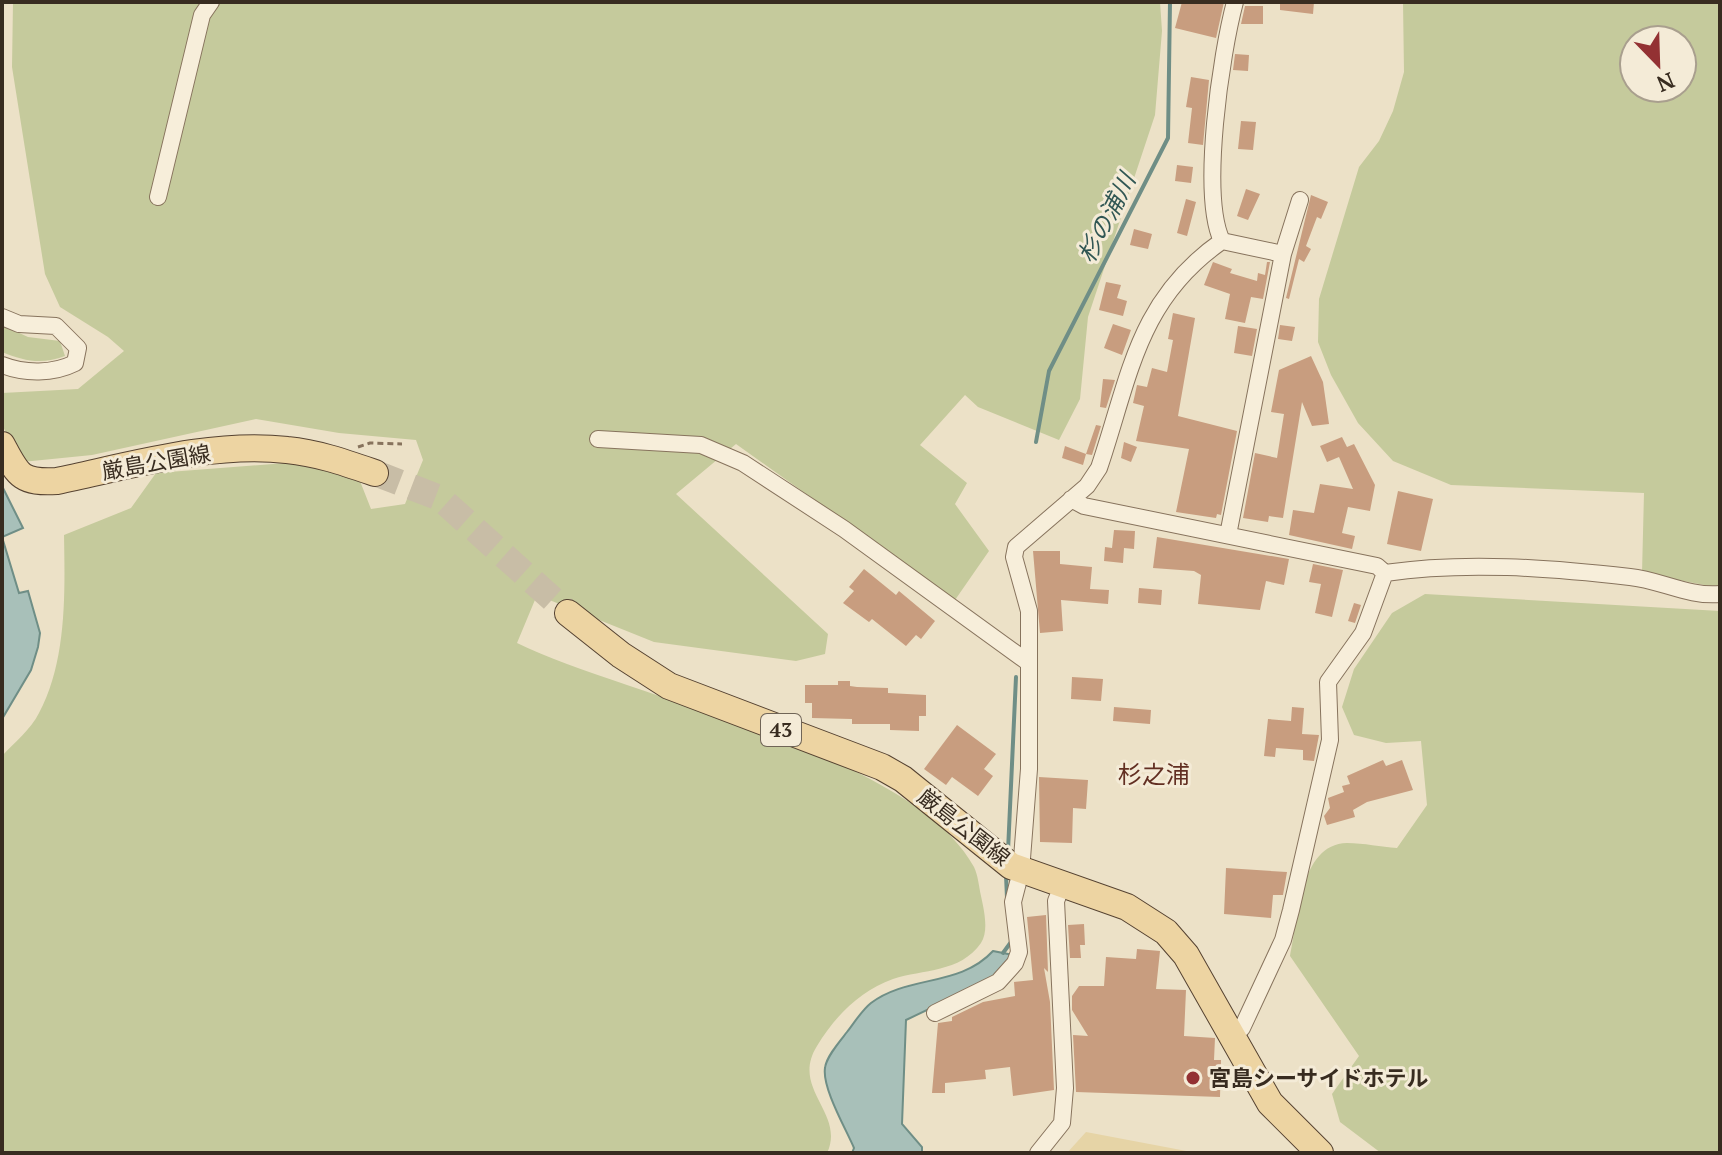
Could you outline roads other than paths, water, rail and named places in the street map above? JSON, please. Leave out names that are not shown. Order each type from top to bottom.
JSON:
[{"type":"main road","name":"厳島公園線","points":[[2,445],[18,474],[33,482],[195,452],[284,449],[330,458],[375,473]]},
{"type":"main road","name":"厳島公園線","points":[[568,613],[621,655],[669,686],[882,767],[903,779],[1007,863],[1062,886],[1127,907],[1166,932],[1186,955],[1270,1103],[1320,1153]]},
{"type":"street","points":[[158,197],[202,15],[211,2]]},
{"type":"street","points":[[1222,241],[1213,222],[1215,151],[1221,64],[1235,2]]},
{"type":"street","points":[[1228,535],[1283,254],[1300,200]]},
{"type":"street","points":[[1222,241],[1283,254]]},
{"type":"street","points":[[935,1013],[998,982],[1015,963],[1019,952],[1007,863],[1029,769],[1029,611],[1014,557],[1016,547],[1071,499],[1099,468],[1137,342],[1165,294],[1222,241]]},
{"type":"street","points":[[2,317],[19,324],[56,326],[78,348],[75,363],[60,370],[19,370],[2,365]]},
{"type":"street","points":[[598,439],[701,445],[743,463],[844,529],[1029,663]]},
{"type":"street","points":[[1071,499],[1084,506],[1377,566],[1385,573],[1435,566],[1506,567],[1633,577],[1694,593],[1720,594]]},
{"type":"street","points":[[1231,1038],[1242,1028],[1283,940],[1330,740],[1328,682],[1363,633],[1385,573]]},
{"type":"street","points":[[1038,1153],[1062,1123],[1065,1088],[1056,901],[1062,886]]},
{"type":"water","points":[[2,486],[23,528],[2,537]]},
{"type":"water","points":[[2,537],[19,593],[28,591],[40,633],[31,670],[2,719]]},
{"type":"water","points":[[993,951],[1013,955],[990,980],[906,1020],[902,1124],[922,1147],[922,1153],[852,1153],[854,1148],[825,1076],[826,1064],[834,1049],[871,1003],[901,988],[965,970]]},
{"type":"waterway","name":"杉の浦川","points":[[1036,442],[1049,371],[1168,138],[1170,2]]},
{"type":"waterway","name":"杉の浦川","points":[[1008,851],[1016,677]]},
{"type":"waterway","name":"杉の浦川","points":[[1006,875],[1007,898]]},
{"type":"waterway","name":"杉の浦川","points":[[1003,953],[1011,942]]},
{"type":"tunnel","points":[[375,473],[440,498],[568,613]]},
{"type":"place","name":"宮島シーサイドホテル","points":[[1193,1078]]},
{"type":"district","name":"杉之浦","points":[[1154,775]]}]
